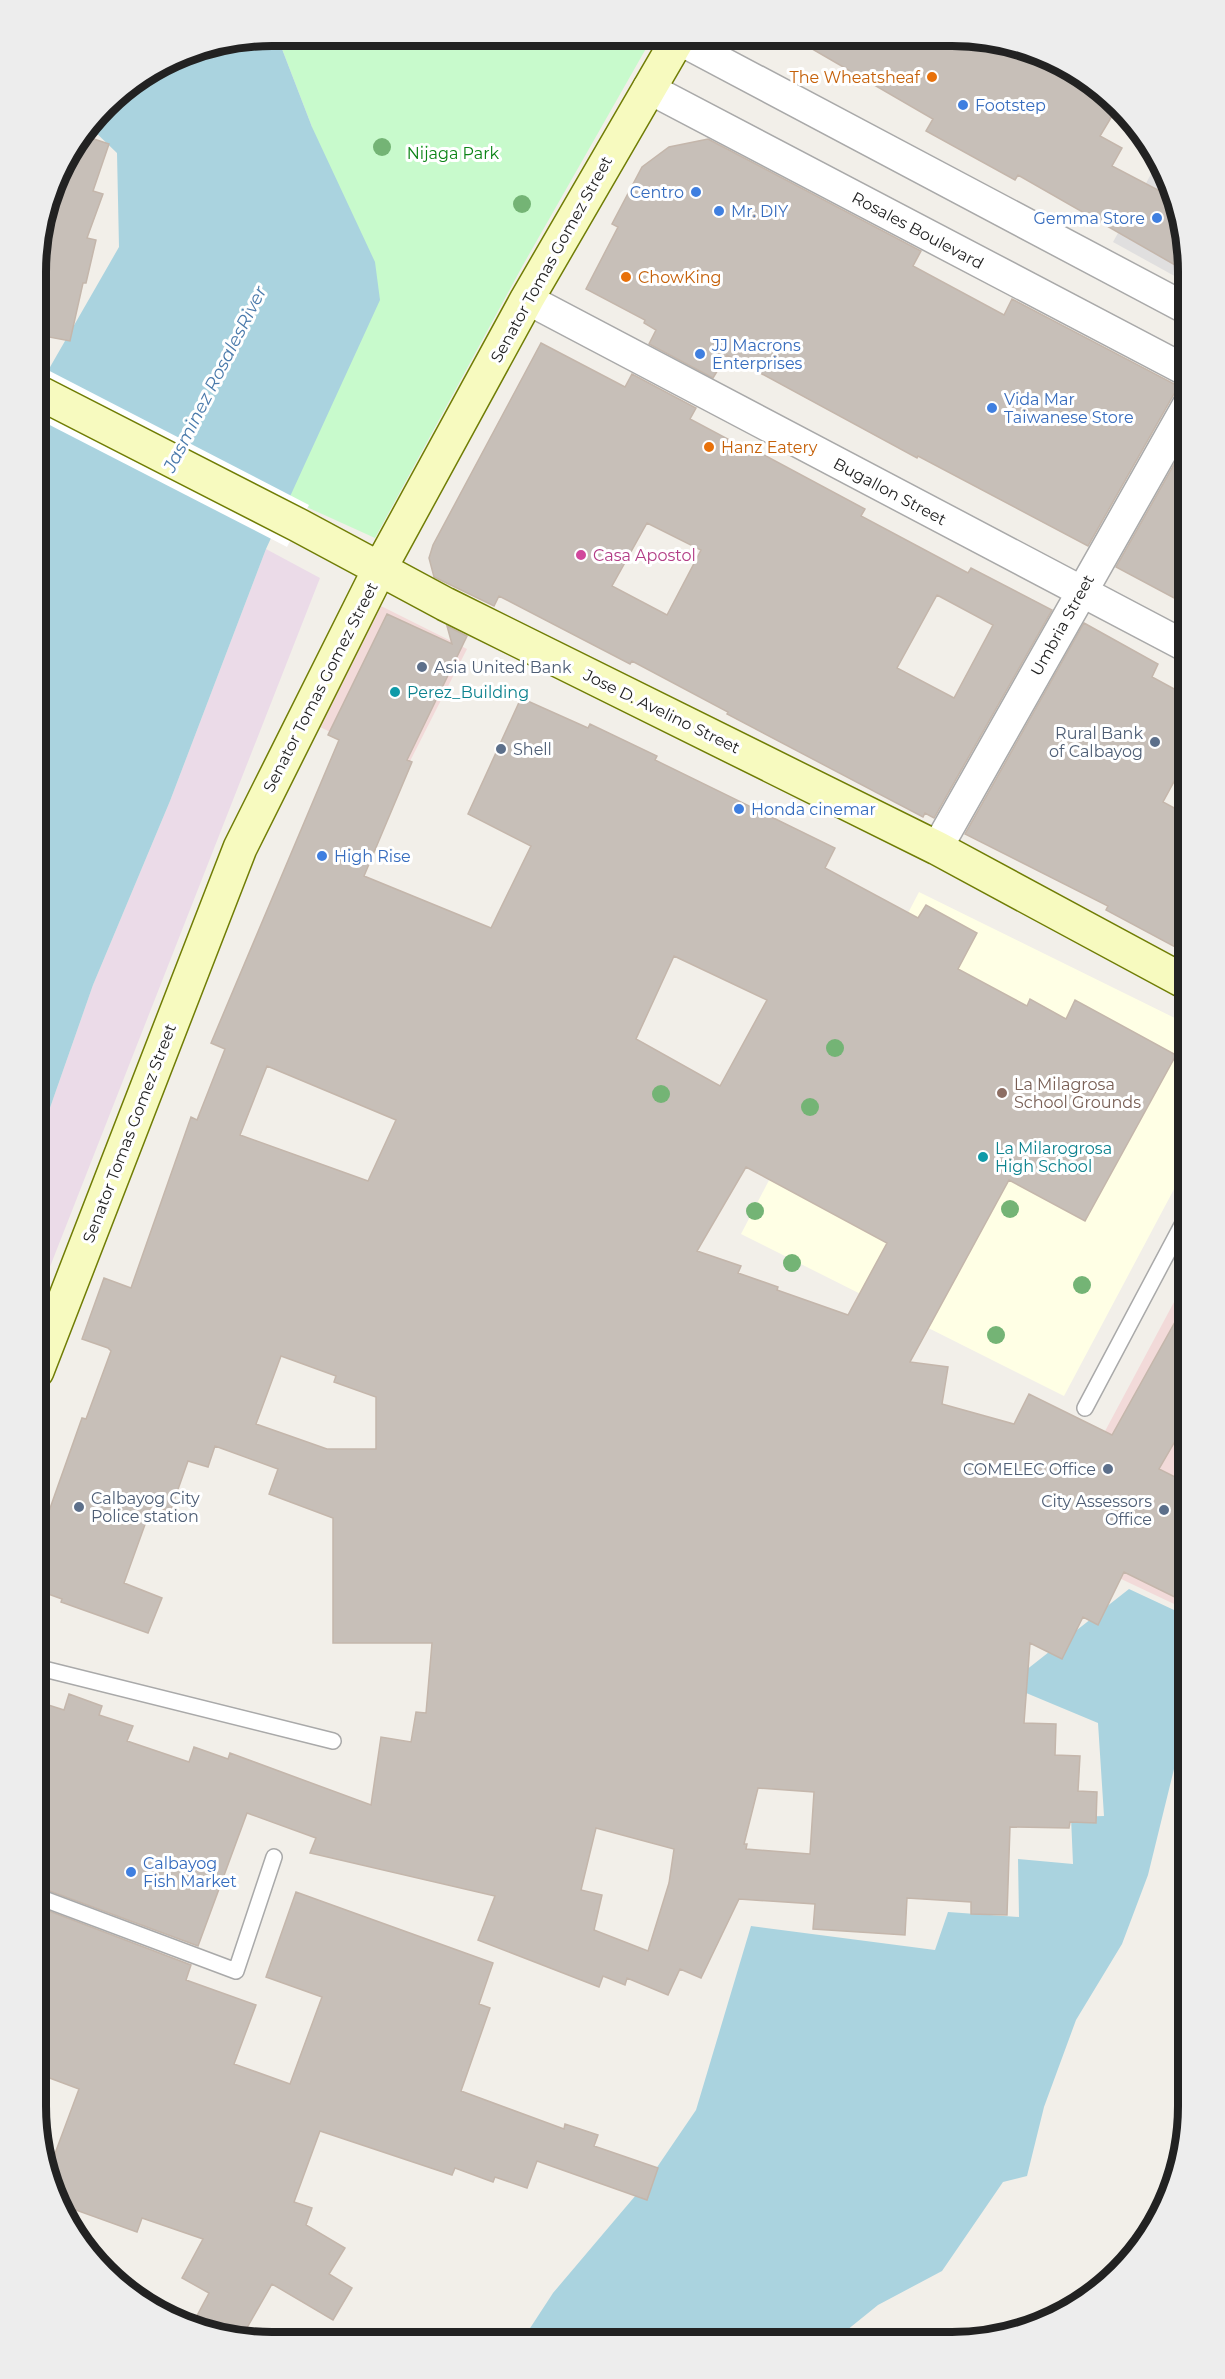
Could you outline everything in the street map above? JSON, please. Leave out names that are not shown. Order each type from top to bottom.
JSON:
[{"type":"main road","name":"Senator Tomas Gomez Street","points":[[46,1348],[240,848],[379,570],[528,299],[674,46]]},
{"type":"main road","name":"Jose D. Avelino Street","points":[[46,396],[298,525],[379,570],[937,848],[1178,978]]},
{"type":"street","points":[[691,46],[1178,304]]},
{"type":"street","name":"Rosales Boulevard","points":[[648,88],[1178,366]]},
{"type":"street","name":"Bugallon Street","points":[[528,299],[1178,642]]},
{"type":"street","name":"Umbria Street","points":[[937,848],[1178,422]]},
{"type":"lane","points":[[1085,1408],[1178,1233]]},
{"type":"lane","points":[[46,1669],[333,1741]]},
{"type":"lane","points":[[46,1900],[236,1971],[274,1857]]},
{"type":"shaded area","name":"Gemma Store","points":[[1153,170],[1171,214],[1177,243],[1178,278],[1113,242]]},
{"type":"shaded area","points":[[266,549],[320,578],[46,1277],[46,1119],[93,985],[170,801]]},
{"type":"shaded area","name":"Perez_Building","points":[[381,606],[467,649],[406,769],[318,726]]},
{"type":"shaded area","name":"La Milagrosa School Grounds","points":[[919,892],[1178,1020],[1178,1182],[1064,1396],[741,1234]]},
{"type":"shaded area","points":[[1178,1295],[1178,1606],[1119,1578],[1096,1448]]},
{"type":"green space","name":"Nijaga Park","points":[[281,46],[647,46],[523,265],[375,538],[289,499],[312,127]]},
{"type":"water","name":"Jasminez RosalesRiver","points":[[281,46],[312,127],[375,262],[380,300],[266,549],[170,801],[93,985],[46,1119],[46,374],[119,247],[117,153],[95,132],[113,113],[147,85],[173,70],[214,54],[243,48]]},
{"type":"water","points":[[1129,1589],[1178,1612],[1178,1743],[1174,1769],[1148,1875],[1122,1944],[1076,2020],[1044,2107],[1027,2176],[1003,2182],[942,2271],[878,2305],[845,2332],[528,2332],[553,2293],[647,2182],[696,2110],[751,1926],[935,1950],[948,1912],[1019,1917],[1018,1859],[1073,1864],[1071,1817],[1104,1816],[1098,1723],[1007,1685]]},
{"type":"pier","points":[[46,369],[309,505],[287,547],[46,423]]},
{"type":"building","points":[[807,46],[982,48],[1011,54],[1065,77],[1090,93],[1113,114],[1100,136],[1122,148],[1112,166],[1163,193],[1177,243],[1178,267],[1018,175],[1015,180],[926,131],[933,119]]},
{"type":"building","points":[[91,138],[109,144],[93,191],[103,194],[87,238],[96,240],[86,283],[83,283],[70,341],[46,336],[48,243],[54,214],[64,186]]},
{"type":"building","points":[[708,139],[921,251],[913,266],[1004,315],[1012,299],[1178,386],[1178,391],[1174,394],[1088,546],[918,456],[917,458],[727,355],[713,378],[649,344],[656,330],[644,323],[645,320],[586,289],[618,227],[612,224],[642,167],[669,147]]},
{"type":"building","points":[[541,343],[625,387],[632,374],[696,408],[690,419],[750,451],[751,448],[865,509],[861,516],[968,573],[971,568],[1052,610],[934,818],[925,813],[923,817],[727,714],[728,712],[632,661],[630,664],[499,596],[494,606],[434,577],[429,558],[433,545]],"holes":[[[647,523],[701,550],[667,615],[612,586]],[[937,595],[993,625],[954,698],[897,668]]]},
{"type":"building","points":[[1178,457],[1178,595],[1176,599],[1116,567]]},
{"type":"building","points":[[387,614],[452,644],[447,626],[467,636],[407,760],[412,762],[364,876],[491,928],[531,846],[468,814],[521,698],[588,728],[590,724],[657,756],[655,760],[835,848],[825,868],[918,918],[926,905],[977,933],[958,969],[1027,1006],[1030,999],[1066,1019],[1075,1000],[1176,1055],[1085,1221],[1009,1180],[910,1362],[948,1367],[942,1404],[1014,1424],[1029,1394],[1112,1435],[1178,1317],[1178,1436],[1159,1469],[1178,1478],[1178,1599],[1124,1572],[1098,1625],[1083,1617],[1062,1659],[1030,1643],[1024,1723],[1056,1724],[1055,1755],[1080,1756],[1078,1791],[1097,1792],[1096,1823],[1070,1822],[1069,1828],[1010,1827],[1007,1915],[971,1914],[971,1902],[907,1898],[905,1935],[813,1929],[815,1904],[739,1899],[701,1978],[680,1969],[668,1995],[627,1978],[625,1985],[603,1976],[599,1987],[478,1940],[495,1896],[310,1853],[316,1838],[247,1813],[198,1946],[46,1890],[46,1774],[49,1766],[46,1765],[46,1704],[64,1710],[69,1694],[102,1706],[99,1715],[133,1726],[127,1741],[189,1762],[194,1747],[228,1759],[230,1753],[371,1805],[381,1737],[411,1742],[416,1712],[426,1713],[432,1643],[333,1643],[333,1518],[269,1494],[278,1469],[215,1446],[208,1467],[188,1461],[170,1512],[152,1505],[124,1583],[162,1598],[148,1633],[61,1602],[62,1599],[46,1593],[46,1520],[82,1418],[86,1419],[111,1351],[82,1339],[104,1278],[131,1288],[191,1117],[197,1120],[225,1049],[211,1043],[339,740],[328,735]],"holes":[[[674,956],[767,1000],[720,1086],[636,1039]],[[267,1066],[396,1120],[368,1181],[240,1135]],[[746,1167],[887,1243],[848,1315],[777,1290],[778,1287],[738,1273],[741,1266],[697,1251]],[[281,1356],[336,1376],[334,1382],[376,1397],[376,1449],[327,1449],[256,1424]],[[758,1788],[814,1792],[810,1854],[746,1849],[747,1844],[744,1844]],[[596,1828],[674,1849],[669,1883],[648,1951],[594,1930],[602,1895],[581,1890]]]},
{"type":"building","points":[[1084,623],[1158,664],[1152,677],[1178,691],[1178,774],[1163,802],[1178,810],[1177,948],[1106,910],[1108,906],[965,834]]},
{"type":"building","points":[[296,1892],[493,1963],[479,2004],[490,2008],[461,2091],[564,2129],[565,2124],[598,2135],[594,2146],[658,2168],[647,2200],[537,2161],[527,2188],[495,2177],[493,2182],[455,2168],[452,2175],[320,2131],[294,2202],[312,2208],[306,2225],[345,2248],[329,2274],[352,2288],[333,2320],[272,2284],[245,2331],[196,2318],[209,2293],[182,2278],[203,2239],[142,2218],[137,2232],[71,2208],[64,2193],[53,2159],[79,2089],[46,2077],[46,1910],[191,1965],[186,1980],[256,2005],[234,2064],[290,2084],[322,1997],[266,1977]]},
{"type":"place","name":"The Wheatsheaf","points":[[932,77]]},
{"type":"place","name":"Footstep","points":[[963,105]]},
{"type":"place","name":"Centro","points":[[696,192]]},
{"type":"place","name":"Mr. DIY","points":[[719,211]]},
{"type":"place","name":"Gemma Store","points":[[1157,218]]},
{"type":"place","name":"ChowKing","points":[[626,277]]},
{"type":"place","name":"JJ Macrons Enterprises","points":[[700,354]]},
{"type":"place","name":"Vida Mar Taiwanese Store","points":[[992,408]]},
{"type":"place","name":"Hanz Eatery","points":[[709,447]]},
{"type":"place","name":"Casa Apostol","points":[[581,555]]},
{"type":"place","name":"Asia United Bank","points":[[422,667]]},
{"type":"place","name":"Perez_Building","points":[[395,692]]},
{"type":"place","name":"Rural Bank of Calbayog","points":[[1155,742]]},
{"type":"place","name":"Shell","points":[[501,749]]},
{"type":"place","name":"Honda cinemar","points":[[739,809]]},
{"type":"place","name":"High Rise","points":[[322,856]]},
{"type":"place","name":"La Milagrosa School Grounds","points":[[1002,1093]]},
{"type":"place","name":"La Milarogrosa High School","points":[[983,1157]]},
{"type":"place","name":"COMELEC Office","points":[[1108,1469]]},
{"type":"place","name":"Calbayog City Police station","points":[[79,1507]]},
{"type":"place","name":"City Assessors Office","points":[[1164,1510]]},
{"type":"place","name":"Calbayog Fish Market","points":[[131,1872]]}]
